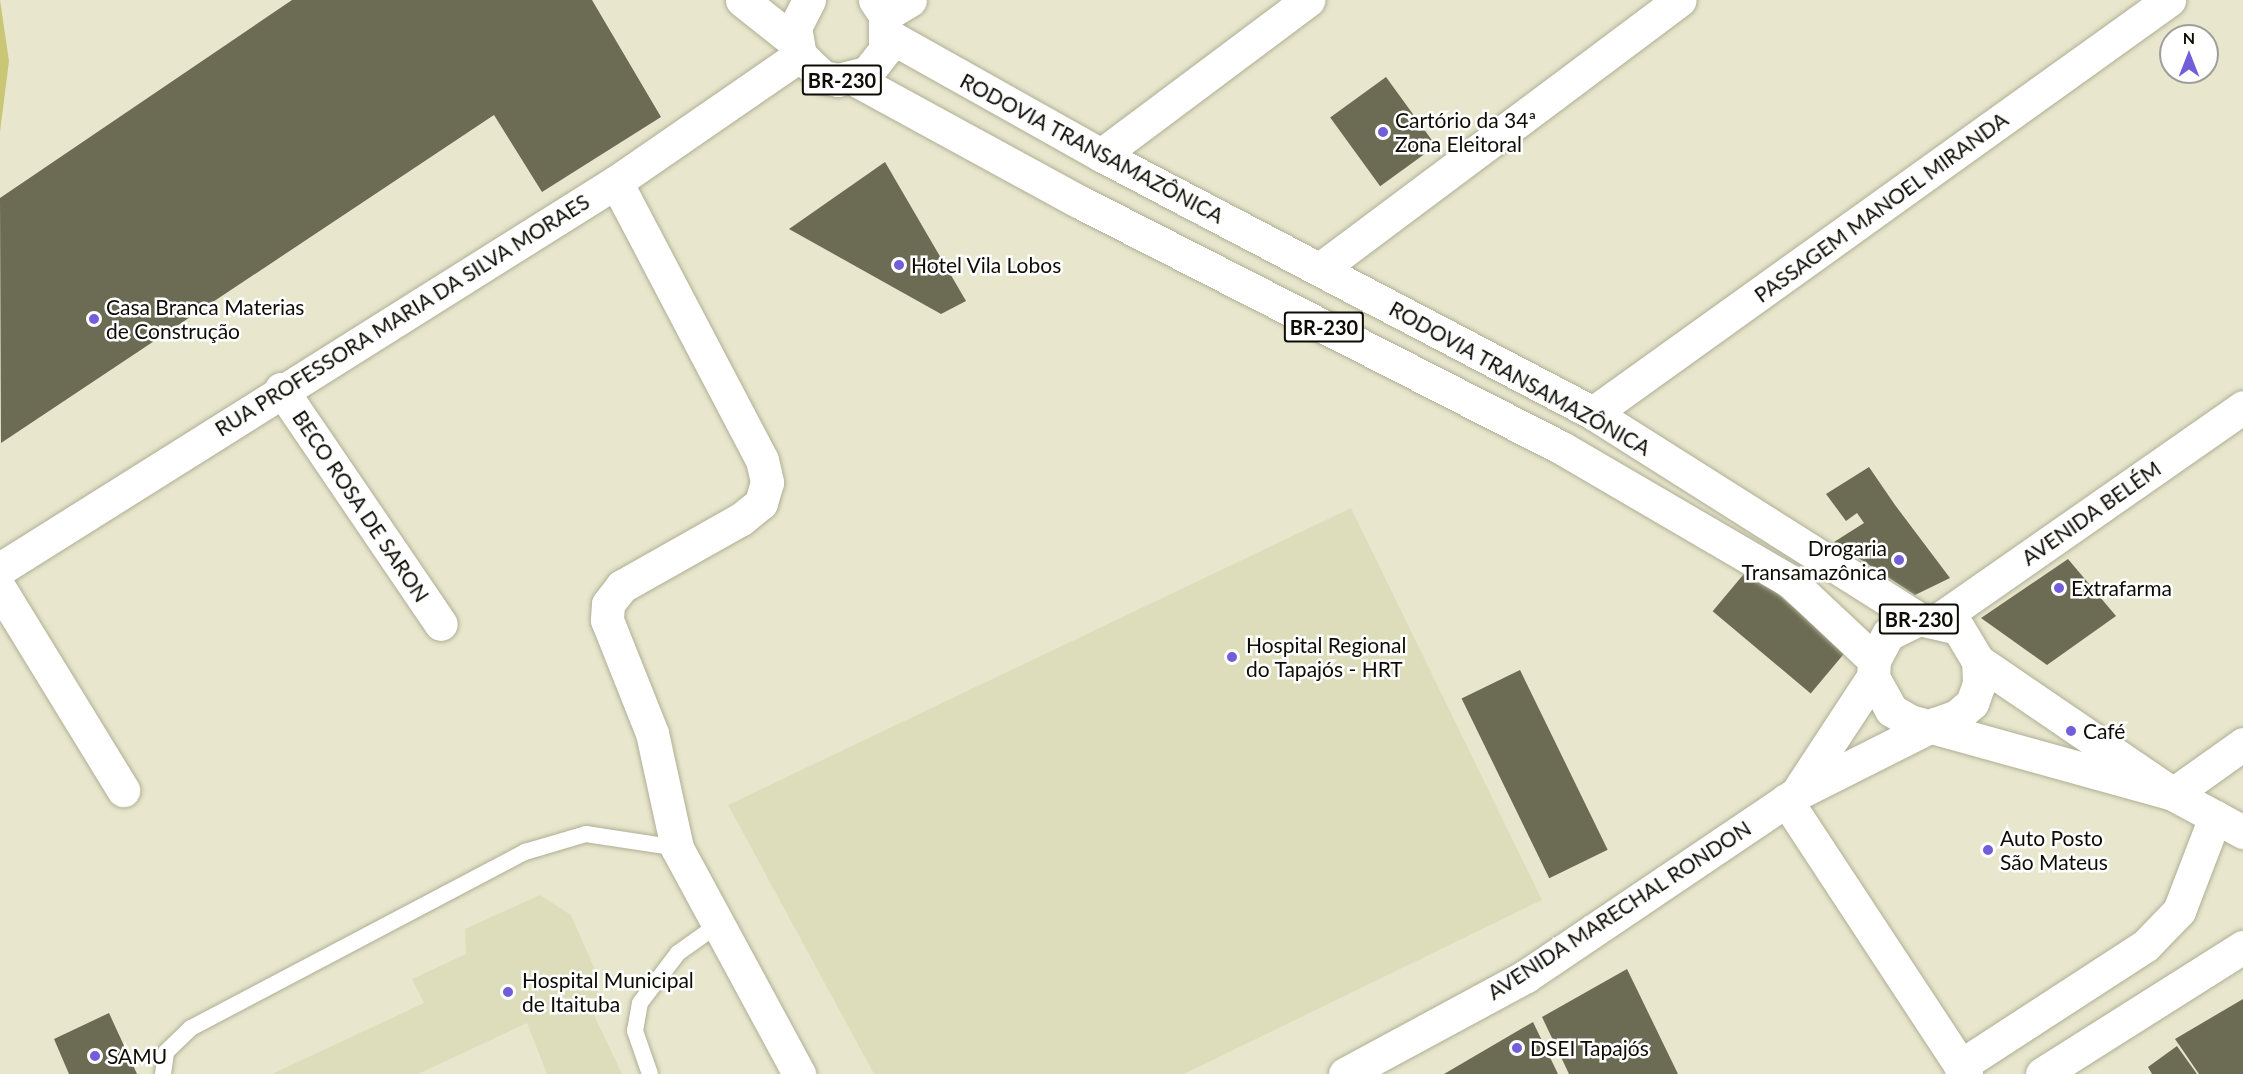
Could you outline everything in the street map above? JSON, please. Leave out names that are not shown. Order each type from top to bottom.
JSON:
[{"type":"street","name":"RODOVIA TRANSAMAZÔNICA","points":[[742,0],[798,48],[823,76],[854,79],[1078,201],[1562,448],[1790,581],[1873,669],[1891,710],[1910,721],[1935,724],[2173,794]]},
{"type":"street","name":"BR-230","points":[[798,48],[799,13],[809,0]]},
{"type":"street","points":[[1101,155],[1308,0]]},
{"type":"street","points":[[1320,269],[1680,0]]},
{"type":"street","name":"PASSAGEM MANOEL MIRANDA","points":[[1593,413],[2169,0]]},
{"type":"street","name":"RODOVIA TRANSAMAZÔNICA","points":[[854,79],[878,63],[890,13],[1101,155],[1593,413],[1929,619],[1958,628],[1978,661],[2173,794],[2229,824]]},
{"type":"street","name":"RUA PROFESSORA MARIA DA SILVA MORAES","points":[[0,569],[282,389],[616,182],[798,48]]},
{"type":"street","points":[[616,182],[762,460],[767,482],[761,503],[741,519],[622,586],[608,604],[613,641],[652,733],[677,848],[716,926],[799,1074]]},
{"type":"street","name":"BECO ROSA DE SARON","points":[[282,389],[441,624]]},
{"type":"street","name":"AVENIDA BELÉM","points":[[1929,619],[2243,407]]},
{"type":"street","points":[[0,589],[123,790]]},
{"type":"street","name":"BR-230","points":[[1873,669],[1888,634],[1929,619]]},
{"type":"street","name":"BR-230","points":[[1935,724],[1956,716],[1972,703],[1979,684],[1978,661]]},
{"type":"street","name":"AVENIDA MARECHAL RONDON","points":[[1791,797],[1873,669]]},
{"type":"street","name":"AVENIDA MARECHAL RONDON","points":[[1345,1074],[1526,976],[1791,797],[1935,724]]},
{"type":"street","points":[[2173,794],[2243,744]]},
{"type":"street","points":[[1791,797],[1963,1070],[2131,956],[2179,910],[2229,824]]},
{"type":"street","points":[[2042,1074],[2243,947]]},
{"type":"street","points":[[2131,956],[2163,998]]},
{"type":"lane","points":[[163,1074],[166,1052],[191,1028],[525,852],[586,834],[677,848]]},
{"type":"lane","points":[[651,1074],[635,1031],[640,1003],[678,953],[716,926]]},
{"type":"shaded area","points":[[0,0],[9,61],[0,132]]},
{"type":"shaded area","name":"Hospital Regional do Tapajós - HRT","points":[[1351,508],[1542,900],[1184,1074],[874,1074],[728,805]]},
{"type":"shaded area","name":"Hospital Municipal de Itaituba","points":[[540,895],[571,915],[600,981],[593,1013],[622,1074],[547,1074],[527,1023],[418,1074],[272,1074],[424,1003],[412,979],[466,954],[465,929]]},
{"type":"building","name":"Casa Branca Materias de Construção","points":[[292,0],[592,0],[661,117],[542,192],[494,115],[1,443],[0,198]]},
{"type":"building","name":"Cartório da 34ª Zona Eleitoral","points":[[1386,77],[1436,146],[1380,186],[1330,118]]},
{"type":"building","name":"Hotel Vila Lobos","points":[[885,162],[966,301],[941,314],[789,229]]},
{"type":"building","name":"Drogaria Transamazônica","points":[[1869,467],[1950,578],[1915,595],[1834,542],[1864,523],[1857,513],[1846,521],[1826,494]]},
{"type":"building","name":"Extrafarma","points":[[2068,559],[2116,616],[2047,665],[1981,618]]},
{"type":"building","points":[[1748,569],[1846,651],[1811,693],[1713,611]]},
{"type":"building","points":[[1520,670],[1608,850],[1549,878],[1462,698]]},
{"type":"building","points":[[1627,969],[1678,1074],[1569,1074],[1542,1017]]},
{"type":"building","points":[[2243,999],[2243,1074],[2199,1074],[2175,1039]]},
{"type":"building","name":"SAMU","points":[[109,1013],[137,1074],[69,1074],[54,1039]]},
{"type":"building","name":"DSEI Tapajós","points":[[1533,1022],[1558,1074],[1444,1074]]},
{"type":"building","points":[[2177,1046],[2197,1074],[2152,1074],[2148,1067]]},
{"type":"place","name":"Cartório da 34ª Zona Eleitoral","points":[[1383,132]]},
{"type":"place","name":"Hotel Vila Lobos","points":[[899,265]]},
{"type":"place","name":"Casa Branca Materias de Construção","points":[[94,319]]},
{"type":"place","name":"Drogaria Transamazônica","points":[[1899,560]]},
{"type":"place","name":"Extrafarma","points":[[2059,588]]},
{"type":"place","name":"Hospital Regional do Tapajós - HRT","points":[[1232,657]]},
{"type":"place","name":"Café","points":[[2071,731]]},
{"type":"place","name":"Auto Posto São Mateus","points":[[1988,850]]},
{"type":"place","name":"Hospital Municipal de Itaituba","points":[[508,992]]},
{"type":"place","name":"DSEI Tapajós","points":[[1517,1048]]},
{"type":"place","name":"SAMU","points":[[95,1056]]}]
